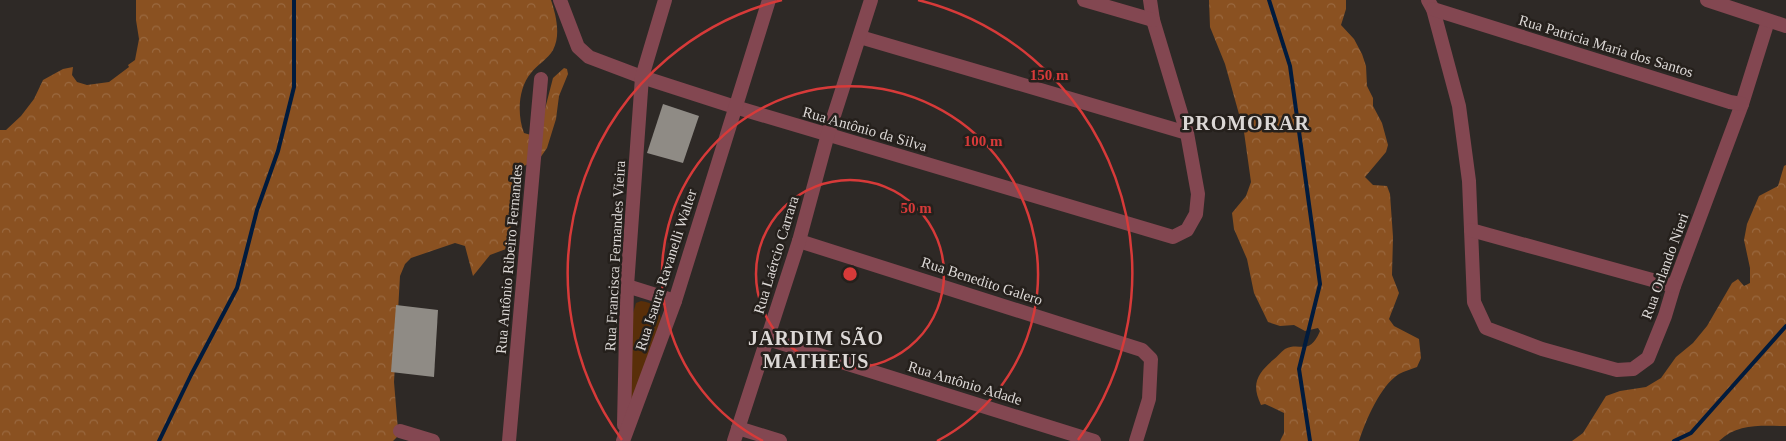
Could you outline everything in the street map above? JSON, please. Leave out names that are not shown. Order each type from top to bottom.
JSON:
[{"type":"street","name":"Rua Antônio da Silva","points":[[560,0],[578,47],[589,57],[642,78],[1173,237],[1187,230],[1196,214],[1198,194],[1187,133]]},
{"type":"street","name":"Rua Francisca Fernandes Vieira","points":[[623,439],[627,286],[642,78],[665,0]]},
{"type":"street","name":"Rua Isaura Ravanelli Walter","points":[[623,439],[675,301],[769,0]]},
{"type":"street","name":"Rua Laércio Carrara","points":[[736,435],[799,241],[828,134],[871,0]]},
{"type":"street","points":[[1084,0],[1153,20]]},
{"type":"street","points":[[1150,0],[1153,20],[1187,133]]},
{"type":"street","points":[[1707,0],[1786,26]]},
{"type":"street","points":[[1430,5],[1459,106],[1469,181],[1471,230],[1674,286]]},
{"type":"street","name":"Rua Patricia Maria dos Santos","points":[[1430,5],[1730,102],[1742,104]]},
{"type":"street","name":"Rua Orlando Nieri","points":[[1471,230],[1474,302],[1486,328],[1542,349],[1617,370],[1633,369],[1648,358],[1665,316],[1674,286],[1742,104],[1768,21]]},
{"type":"street","points":[[860,38],[1187,133]]},
{"type":"street","name":"Rua Antônio Ribeiro Fernandes","points":[[510,441],[540,79]]},
{"type":"street","name":"Rua Benedito Galero","points":[[799,241],[1142,350],[1152,359],[1149,398],[1136,441]]},
{"type":"street","points":[[627,286],[675,301]]},
{"type":"street","name":"Rua Antônio Adade","points":[[768,339],[1094,441]]},
{"type":"street","points":[[400,431],[433,441]]},
{"type":"street","points":[[736,435],[780,441]]},
{"type":"green space","points":[[136,0],[551,0],[556,18],[557,38],[551,53],[531,73],[523,86],[520,118],[524,133],[531,135],[539,132],[553,78],[564,68],[567,69],[568,74],[559,96],[556,119],[547,148],[540,158],[524,166],[521,195],[513,208],[506,249],[490,255],[473,276],[465,246],[455,243],[411,258],[405,264],[400,276],[394,382],[398,430],[400,434],[393,441],[0,441],[0,130],[6,130],[21,116],[34,99],[43,80],[63,69],[73,67],[72,75],[77,82],[87,85],[109,82],[129,67],[128,65],[135,60],[139,39],[136,20]]},
{"type":"green space","points":[[1209,0],[1346,0],[1346,9],[1341,25],[1354,39],[1362,54],[1366,66],[1367,86],[1373,98],[1373,106],[1382,123],[1388,145],[1386,152],[1365,177],[1373,185],[1387,186],[1390,194],[1393,237],[1392,275],[1399,293],[1389,319],[1394,326],[1419,339],[1421,358],[1417,367],[1392,379],[1380,395],[1359,441],[1280,441],[1284,433],[1284,413],[1265,404],[1261,405],[1258,398],[1256,391],[1257,380],[1267,365],[1285,349],[1312,344],[1320,331],[1318,328],[1305,331],[1294,325],[1280,326],[1268,322],[1254,293],[1247,259],[1234,229],[1232,213],[1246,196],[1251,182],[1244,132],[1225,64],[1210,27]]},
{"type":"green space","points":[[1786,165],[1786,426],[1742,428],[1726,435],[1719,441],[1572,441],[1583,433],[1606,396],[1620,391],[1646,387],[1661,378],[1676,357],[1693,343],[1707,326],[1732,283],[1738,279],[1744,286],[1750,283],[1750,268],[1744,240],[1747,224],[1759,196],[1778,186],[1784,166]]},
{"type":"shaded area","points":[[641,301],[656,307],[660,313],[661,322],[635,402],[625,400],[633,313],[636,303]]},
{"type":"building","points":[[663,104],[699,116],[683,163],[647,153]]},
{"type":"building","points":[[396,305],[438,310],[434,377],[391,372]]},
{"type":"waterway","points":[[159,441],[237,288],[257,210],[278,151],[294,87],[294,0]]},
{"type":"waterway","points":[[1269,0],[1290,66],[1320,284],[1299,369],[1310,441]]},
{"type":"waterway","points":[[1674,441],[1691,433],[1786,326]]},
{"type":"district","name":"PROMORAR","points":[[1246,123]]},
{"type":"district","name":"JARDIM SÃO MATHEUS","points":[[816,350]]}]
